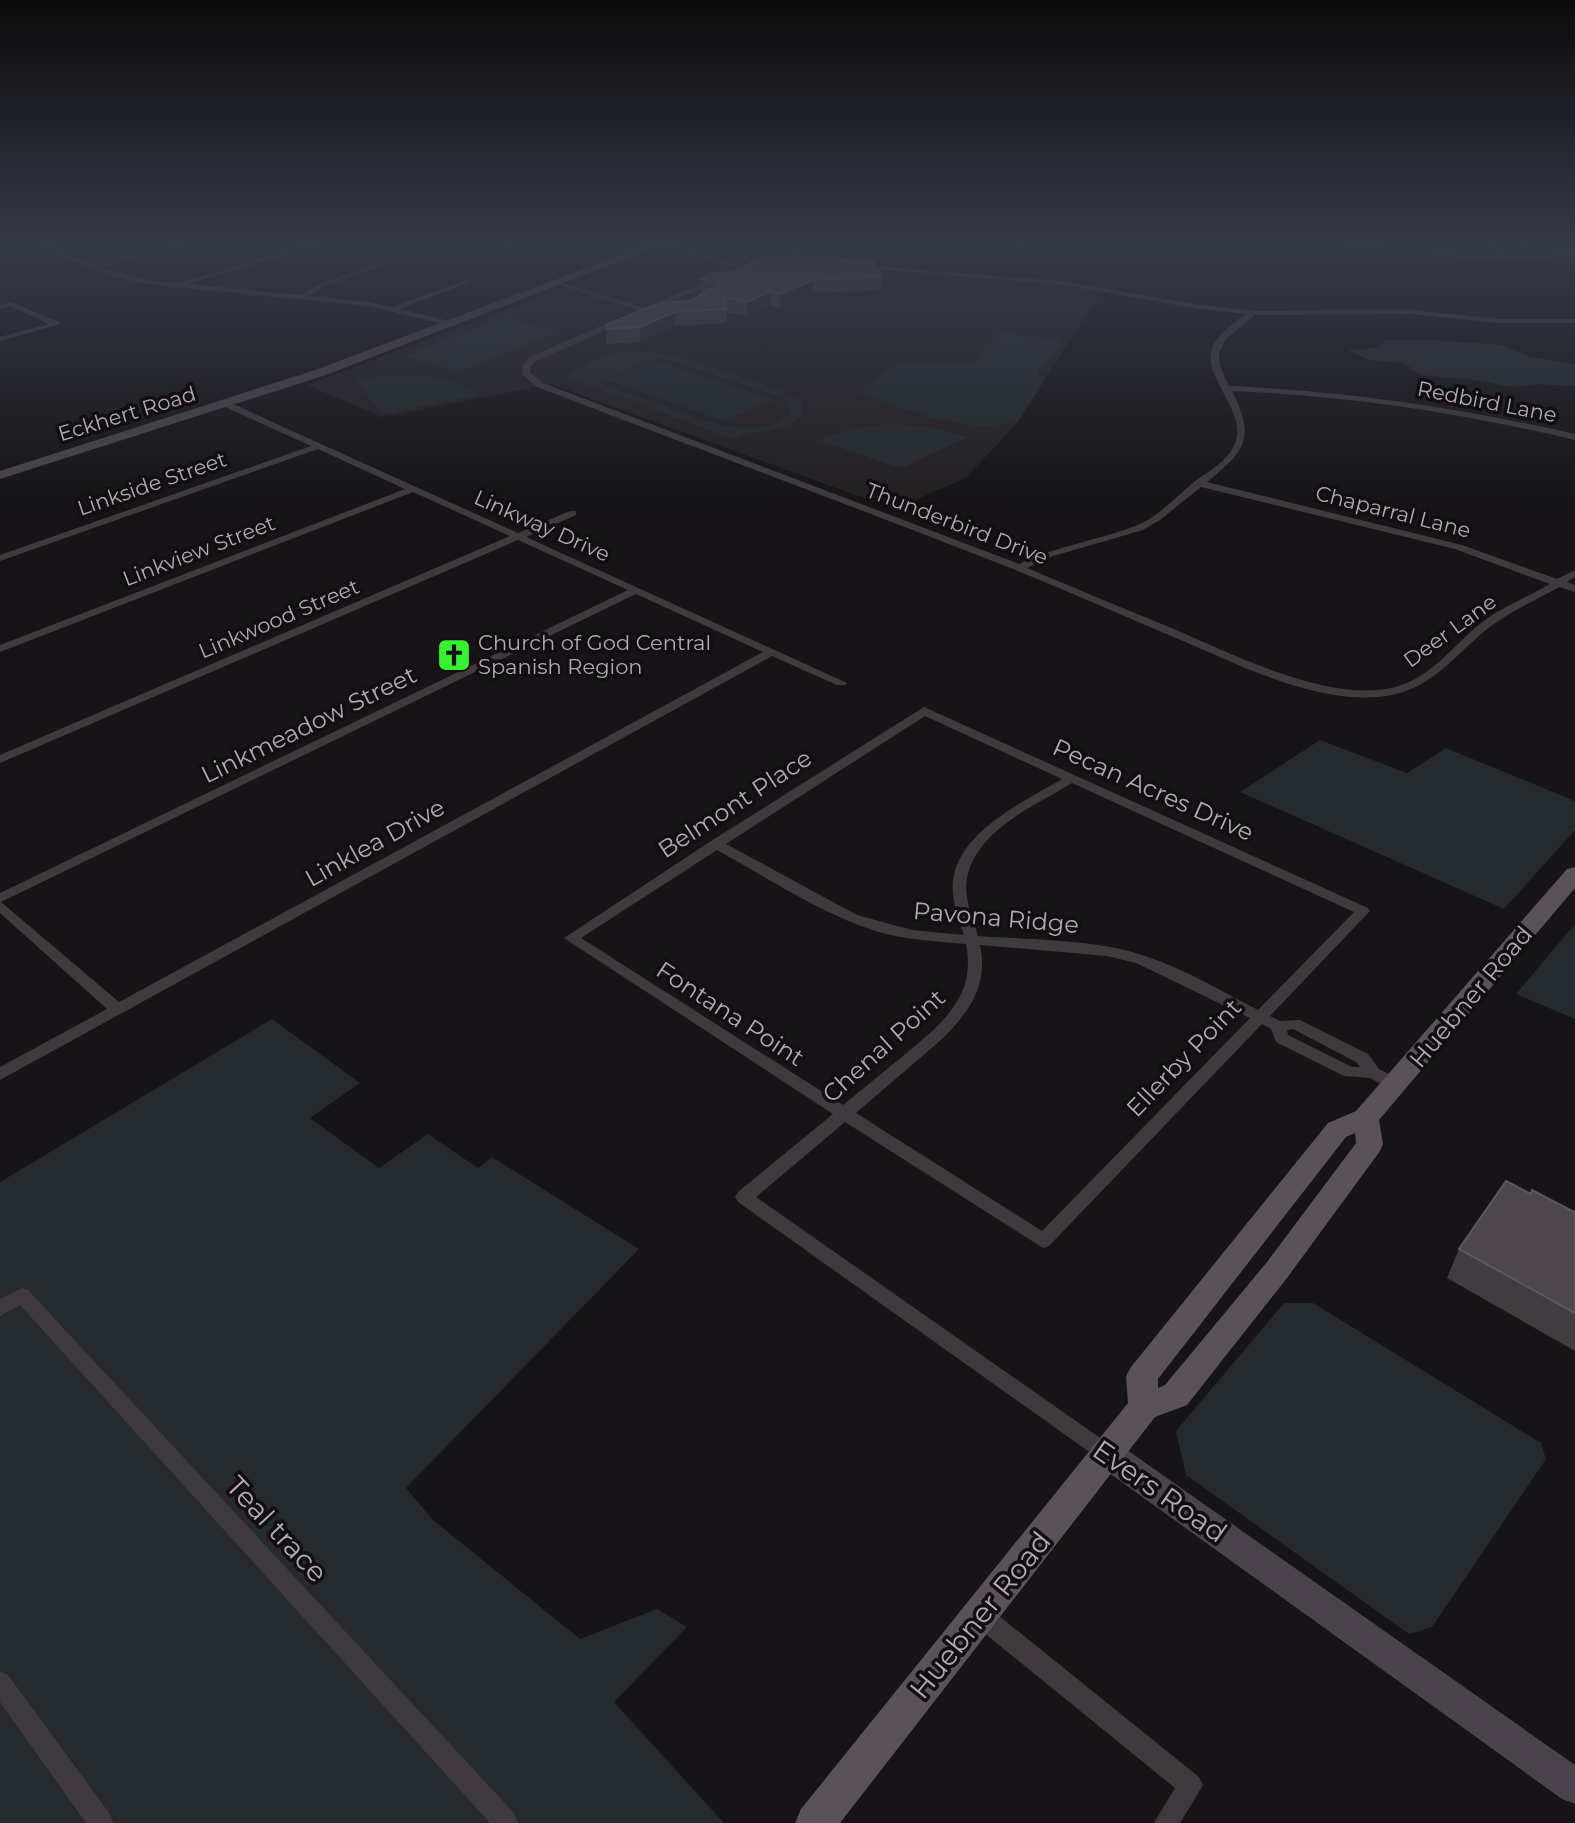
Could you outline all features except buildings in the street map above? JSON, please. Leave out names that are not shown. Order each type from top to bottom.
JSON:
[{"type":"main road","name":"Eckhert Road","points":[[0,475],[226,404],[437,329]]},
{"type":"main road","name":"Huebner Road","points":[[815,1823],[979,1614],[1109,1455],[1144,1407],[1142,1376],[1337,1130],[1365,1118],[1396,1085],[1575,874]]},
{"type":"main road","name":"Evers Road","points":[[1109,1455],[1575,1786]]},
{"type":"street","points":[[0,339],[37,329]]},
{"type":"street","name":"Thunderbird Drive","points":[[600,329],[533,359],[527,365],[529,378],[540,385],[1019,568],[1261,670],[1334,692],[1381,692]]},
{"type":"street","points":[[1019,568],[1057,551],[1140,528],[1157,518],[1226,462],[1238,446],[1242,421],[1216,363],[1216,348],[1233,329]]},
{"type":"street","name":"Redbird Lane","points":[[1225,387],[1293,390],[1377,399],[1575,438]]},
{"type":"street","name":"Linkway Drive","points":[[226,404],[841,683]]},
{"type":"street","name":"Linkside Street","points":[[0,558],[317,446]]},
{"type":"street","name":"Chaparral Lane","points":[[1198,483],[1458,547],[1575,589]]},
{"type":"street","name":"Linkview Street","points":[[0,649],[412,489]]},
{"type":"street","name":"Linkwood Street","points":[[0,759],[573,513]]},
{"type":"street","name":"Deer Lane","points":[[1381,692],[1403,688],[1430,675],[1469,638],[1497,617],[1575,573]]},
{"type":"street","name":"Linkmeadow Street","points":[[0,898],[636,590]]},
{"type":"street","name":"Linklea Drive","points":[[0,1074],[771,652]]},
{"type":"street","name":"Pecan Acres Drive","points":[[924,711],[1363,911]]},
{"type":"street","name":"Belmont Place","points":[[571,938],[924,711]]},
{"type":"street","name":"Chenal Point","points":[[744,1197],[961,1012],[976,979],[977,958],[960,895],[961,876],[967,858],[982,839],[1019,811],[1072,778]]},
{"type":"street","name":"Pavona Ridge","points":[[716,844],[852,918],[896,932],[1091,948],[1171,972],[1278,1026],[1281,1038],[1350,1072],[1373,1073],[1396,1085]]},
{"type":"street","points":[[0,906],[118,1010]]},
{"type":"street","name":"Ellerby Point","points":[[1042,1241],[1363,911]]},
{"type":"street","name":"Fontana Point","points":[[571,938],[1042,1241]]},
{"type":"street","name":"Evers Road","points":[[744,1197],[1109,1455]]},
{"type":"street","name":"Teal trace","points":[[0,1308],[22,1295],[506,1823]]},
{"type":"street","points":[[979,1614],[1191,1785],[1166,1823]]},
{"type":"street","points":[[0,1683],[101,1823]]},
{"type":"shaded area","points":[[455,329],[1077,329],[1018,422],[966,478],[894,509],[551,384],[382,417],[307,385]]},
{"type":"shaded area","points":[[473,329],[548,329],[559,332],[459,372],[403,356]]},
{"type":"shaded area","points":[[997,332],[1063,340],[1043,370],[1037,369],[1038,375],[1045,378],[1017,422],[997,425],[956,423],[915,413],[857,393],[897,364],[974,362]]},
{"type":"shaded area","points":[[1385,340],[1503,345],[1528,356],[1575,364],[1575,386],[1538,384],[1514,387],[1420,375],[1404,363],[1370,360],[1347,350],[1378,348]]},
{"type":"shaded area","points":[[634,351],[677,356],[782,391],[801,401],[803,413],[791,424],[766,431],[741,433],[744,435],[734,439],[564,377],[599,357]],"holes":[[[661,358],[787,401],[790,412],[777,422],[761,427],[743,428],[686,414],[598,381]]]},
{"type":"shaded area","points":[[658,361],[774,400],[723,421],[606,379]]},
{"type":"shaded area","points":[[391,375],[448,380],[479,395],[382,414],[355,380]]},
{"type":"shaded area","points":[[890,424],[923,426],[967,437],[906,466],[894,466],[818,440],[850,429]]},
{"type":"shaded area","points":[[1320,740],[1407,773],[1446,748],[1575,801],[1575,830],[1504,909],[1240,792]]},
{"type":"shaded area","points":[[1575,924],[1575,1019],[1516,994]]},
{"type":"shaded area","points":[[272,1019],[360,1083],[310,1118],[379,1168],[428,1134],[478,1168],[492,1157],[639,1249],[406,1488],[433,1520],[580,1639],[657,1609],[687,1627],[614,1702],[724,1823],[0,1823],[0,1182]]},
{"type":"shaded area","points":[[1284,1303],[1313,1303],[1541,1443],[1546,1459],[1432,1627],[1409,1634],[1186,1475],[1176,1431]]},
{"type":"place","name":"Church of God Central Spanish Region","points":[[454,655]]}]
